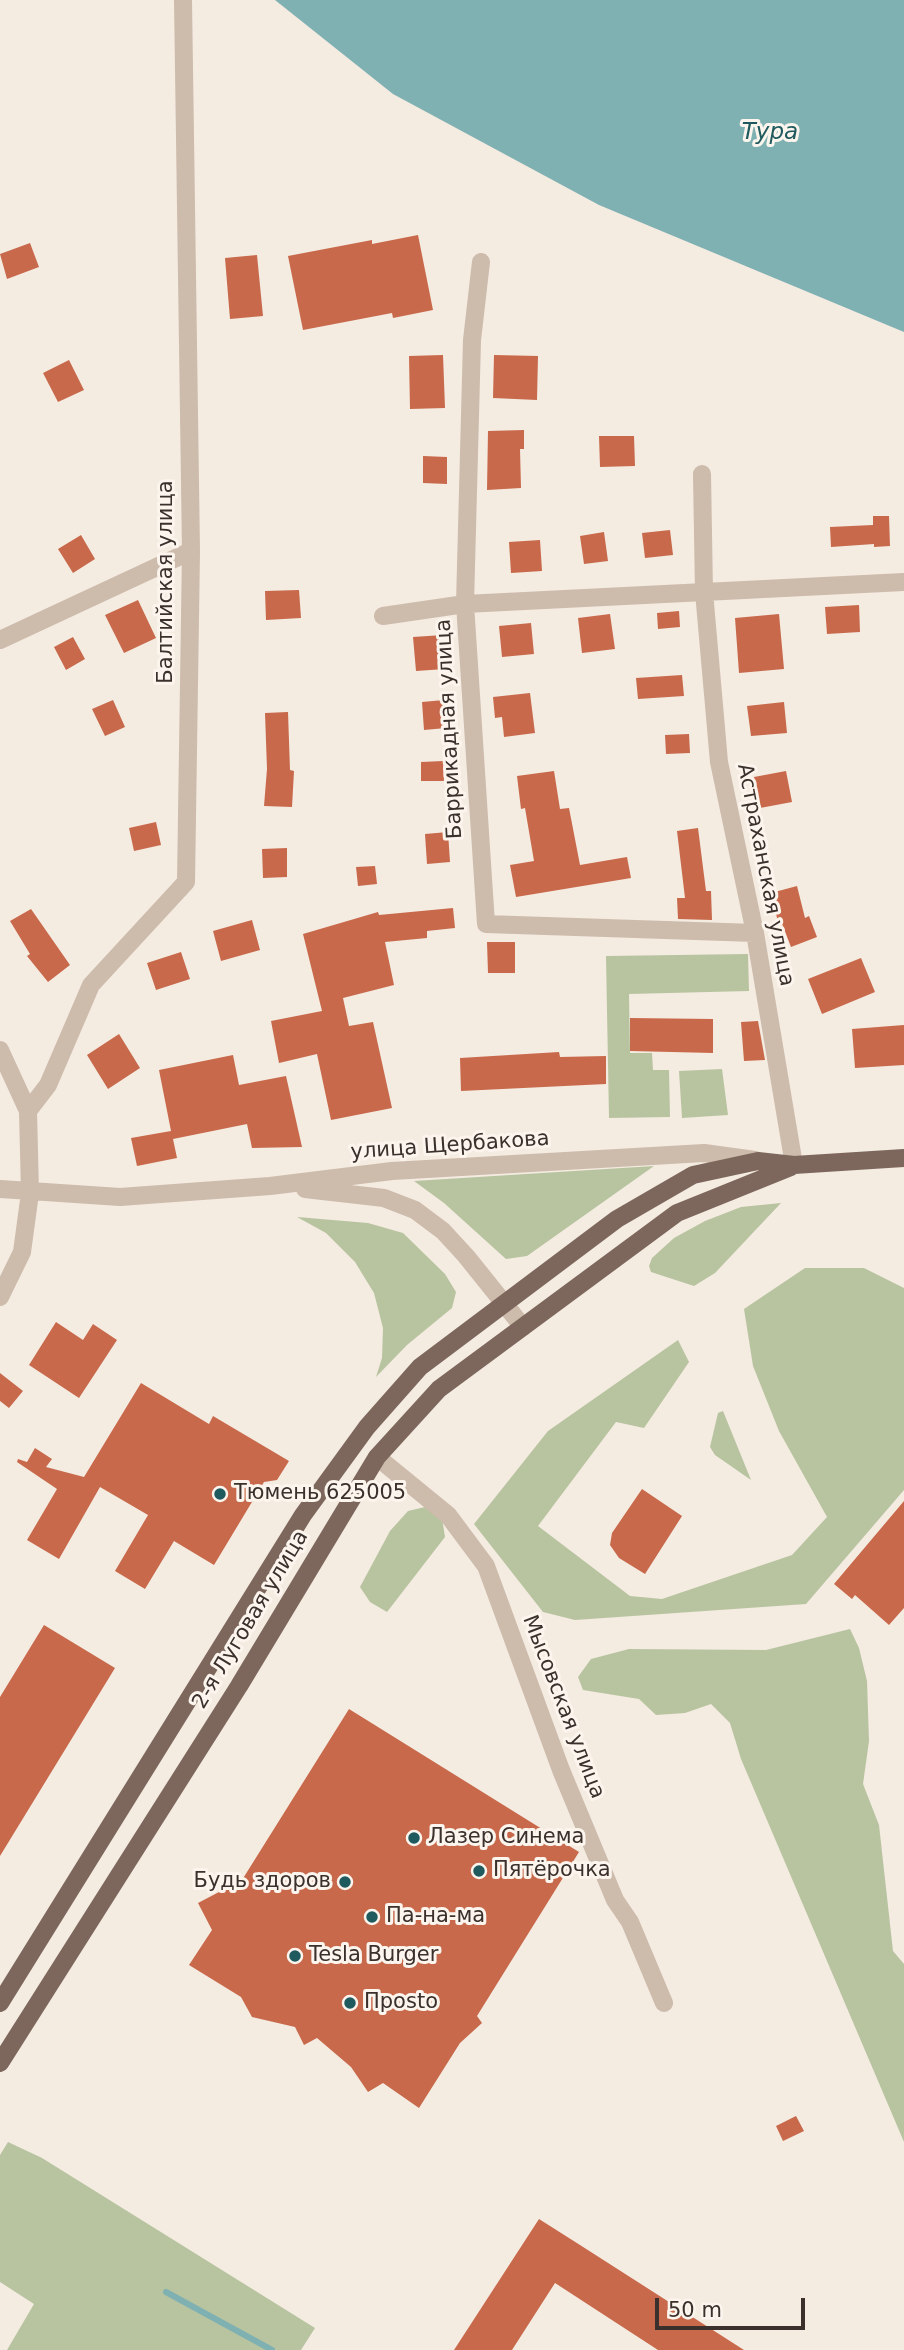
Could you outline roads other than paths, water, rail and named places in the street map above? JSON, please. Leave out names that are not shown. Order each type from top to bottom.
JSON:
[{"type":"main road","name":"улица Щербакова","points":[[758,1161],[794,1165],[904,1157]]},
{"type":"main road","name":"2-я Луговая улица","points":[[0,2003],[303,1515],[367,1427],[420,1367],[617,1219],[693,1175],[758,1161]]},
{"type":"main road","name":"2-я Луговая улица","points":[[0,2063],[239,1686],[377,1457],[439,1389],[677,1213],[794,1165]]},
{"type":"street","name":"Балтийская улица","points":[[28,1111],[48,1085],[91,985],[186,882],[191,551],[183,0]]},
{"type":"street","name":"Баррикадная улица","points":[[481,262],[472,340],[465,604],[486,924],[755,933]]},
{"type":"street","name":"Астраханская улица","points":[[702,474],[704,592],[719,762],[755,933],[794,1165]]},
{"type":"street","points":[[0,640],[191,551]]},
{"type":"street","points":[[383,616],[465,604],[904,582]]},
{"type":"street","points":[[0,1050],[28,1111],[30,1194],[22,1252],[0,1297]]},
{"type":"street","name":"улица Щербакова","points":[[0,1189],[30,1194],[120,1197],[270,1186],[392,1171],[704,1153],[758,1161]]},
{"type":"street","points":[[270,1186],[384,1198],[415,1210],[443,1231],[467,1256],[523,1327]]},
{"type":"street","name":"Мысовская улица","points":[[377,1457],[448,1515],[486,1566],[561,1770],[615,1900],[630,1922],[664,2003]]},
{"type":"water","name":"Тура","points":[[275,0],[904,0],[904,332],[599,205],[393,94]]},
{"type":"waterway","points":[[166,2292],[272,2350]]},
{"type":"place","name":"Тюмень 625005","points":[[220,1494]]},
{"type":"place","name":"Лазер Синема","points":[[414,1838]]},
{"type":"place","name":"Пятёрочка","points":[[479,1871]]},
{"type":"place","name":"Будь здоров","points":[[345,1882]]},
{"type":"place","name":"Па-на-ма","points":[[372,1917]]},
{"type":"place","name":"Tesla Burger","points":[[295,1956]]},
{"type":"place","name":"Проsto","points":[[350,2003]]}]
